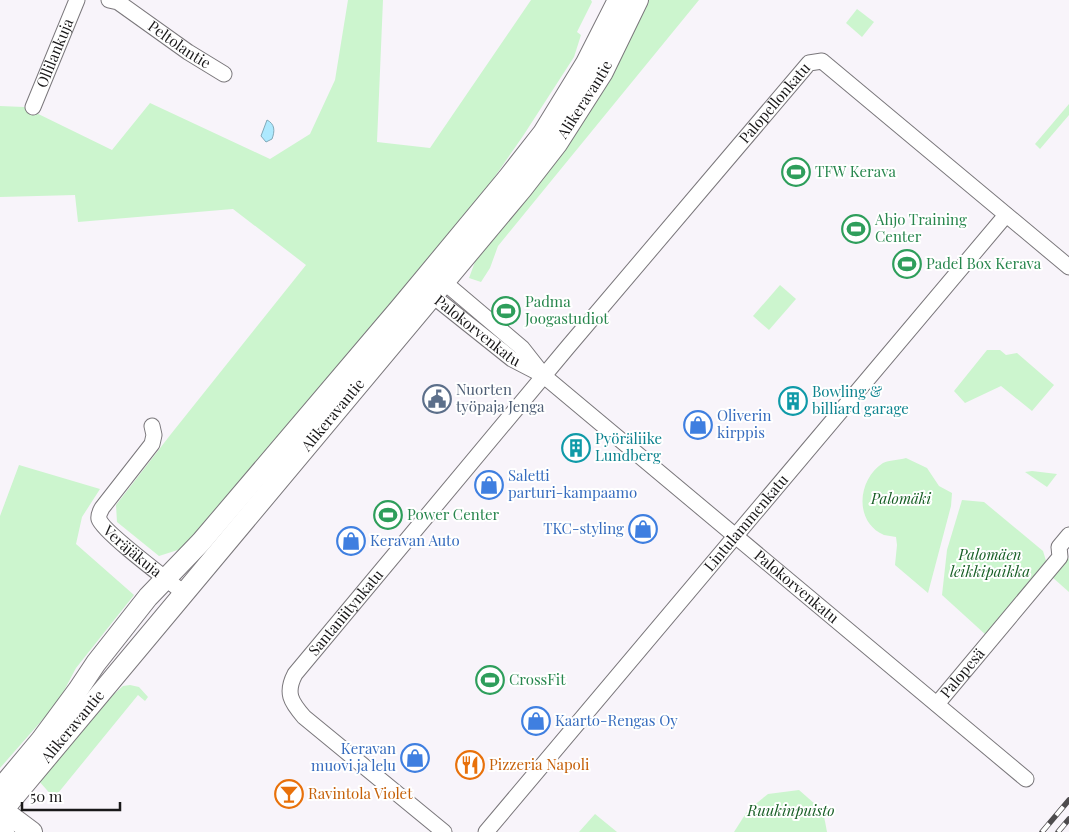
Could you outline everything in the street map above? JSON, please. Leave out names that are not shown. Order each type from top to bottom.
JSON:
[{"type":"main road","name":"Alikeravantie","points":[[29,767],[184,593],[435,285],[542,133],[586,62],[618,0]]},
{"type":"main road","name":"Alikeravantie","points":[[3,804],[96,662],[148,596],[200,542],[435,285],[557,144],[603,72],[638,0]]},
{"type":"main road","points":[[3,804],[4,832]]},
{"type":"main road","points":[[3,804],[32,832]]},
{"type":"street","name":"Ollilankuja","points":[[33,107],[77,0]]},
{"type":"street","name":"Peltolantie","points":[[115,1],[188,52],[224,74]]},
{"type":"street","name":"Palopellonkatu","points":[[544,376],[809,63],[822,60],[1069,267]]},
{"type":"street","name":"Lintulammenkatu","points":[[486,832],[1006,215]]},
{"type":"street","name":"Palokorvenkatu","points":[[435,285],[512,359],[544,376],[1026,780]]},
{"type":"street","name":"Santaniitynkatu","points":[[444,832],[304,717],[294,705],[290,694],[291,682],[295,674],[544,376]]},
{"type":"street","name":"Veräjäkuja","points":[[152,426],[154,435],[152,444],[102,508],[99,515],[102,525],[117,540],[184,593]]},
{"type":"street","name":"Palopesä","points":[[937,704],[1060,557],[1058,547],[1069,534]]},
{"type":"green space","points":[[348,0],[383,0],[377,142],[430,148],[531,0],[591,0],[592,2],[577,32],[581,35],[574,57],[482,195],[290,425],[184,548],[159,556],[117,522],[116,505],[306,265],[233,209],[78,222],[75,195],[0,197],[0,106],[24,107],[112,150],[150,103],[270,159],[310,134],[335,80]]},
{"type":"green space","points":[[646,0],[699,0],[498,246],[490,268],[481,282],[469,278],[479,251]]},
{"type":"green space","points":[[857,9],[874,22],[862,37],[846,23]]},
{"type":"green space","points":[[1069,104],[1069,115],[1040,149],[1035,144]]},
{"type":"green space","points":[[780,285],[796,299],[769,330],[753,316]]},
{"type":"green space","points":[[987,350],[1000,350],[1006,355],[1017,353],[1054,385],[1032,411],[1001,386],[965,403],[954,391]]},
{"type":"green space","name":"Palomäki","points":[[906,458],[927,468],[939,486],[952,493],[951,506],[928,593],[895,565],[896,537],[884,535],[874,529],[868,521],[862,501],[864,490],[874,470],[885,462]]},
{"type":"green space","points":[[19,465],[100,489],[82,517],[76,544],[134,595],[76,668],[58,702],[0,768],[0,516]]},
{"type":"green space","points":[[1025,472],[1057,474],[1047,487]]},
{"type":"green space","name":"Palomäen leikkipaikka","points":[[962,500],[984,502],[1043,551],[1047,564],[986,635],[942,595],[947,550]]},
{"type":"green space","points":[[1069,558],[1069,592],[1052,577]]},
{"type":"green space","points":[[123,686],[139,687],[148,697],[145,701],[138,695],[54,798],[38,780],[60,749],[88,724],[112,696]]},
{"type":"green space","name":"Ruukinpuisto","points":[[799,790],[823,811],[827,832],[734,832],[748,810],[768,794]]},
{"type":"green space","points":[[595,814],[617,832],[579,832]]},
{"type":"water","points":[[267,120],[272,124],[274,131],[272,139],[266,142],[261,136]]},
{"type":"railway","points":[[1042,832],[1069,800]]},
{"type":"railway","points":[[1058,832],[1069,819]]},
{"type":"place","name":"TFW Kerava","points":[[796,172]]},
{"type":"place","name":"Ahjo Training Center","points":[[856,229]]},
{"type":"place","name":"Padel Box Kerava","points":[[907,264]]},
{"type":"place","name":"Padma Joogastudiot","points":[[506,311]]},
{"type":"place","name":"Nuorten työpaja Jenga","points":[[437,399]]},
{"type":"place","name":"Bowling & billiard garage","points":[[793,401]]},
{"type":"place","name":"Oliverin kirppis","points":[[698,425]]},
{"type":"place","name":"Pyöräliike Lundberg","points":[[576,448]]},
{"type":"place","name":"Saletti parturi-kampaamo","points":[[489,485]]},
{"type":"place","name":"Power Center","points":[[388,515]]},
{"type":"place","name":"TKC-styling","points":[[643,529]]},
{"type":"place","name":"Keravan Auto","points":[[351,541]]},
{"type":"place","name":"CrossFit","points":[[490,680]]},
{"type":"place","name":"Kaarto-Rengas Oy","points":[[536,721]]},
{"type":"place","name":"Keravan muovi ja lelu","points":[[415,758]]},
{"type":"place","name":"Pizzeria Napoli","points":[[470,765]]},
{"type":"place","name":"Ravintola Violet","points":[[289,794]]}]
